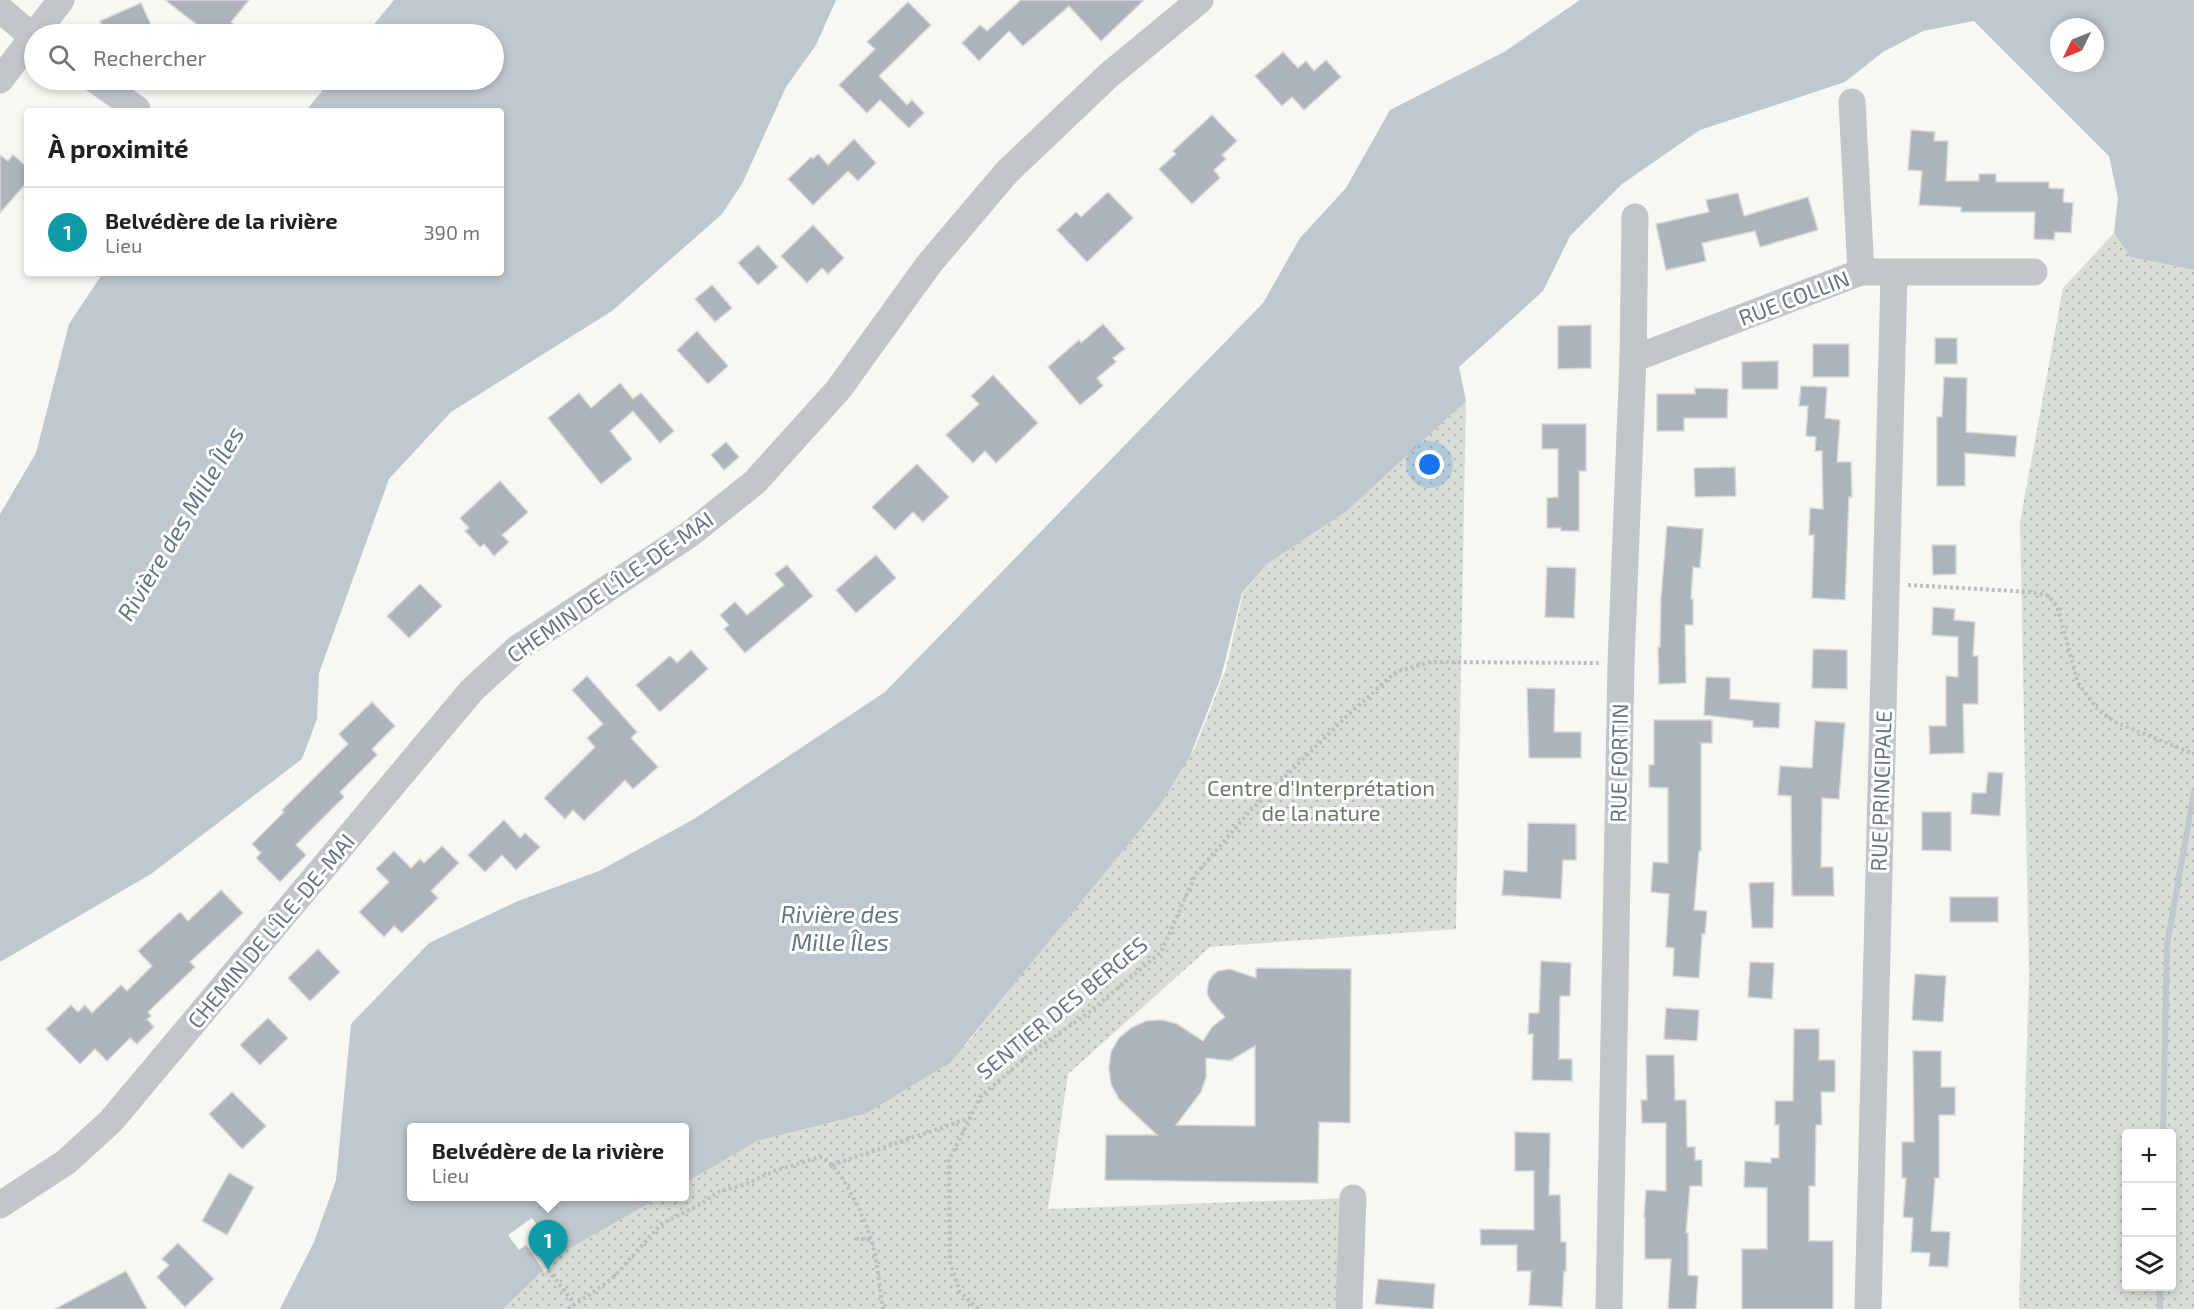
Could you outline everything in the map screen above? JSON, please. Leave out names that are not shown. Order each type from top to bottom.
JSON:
[{"type":"street","points":[[43,24],[61,0]]},
{"type":"street","name":"CHEMIN DE L'ÎLE-DE-MAI","points":[[0,1205],[66,1162],[111,1121],[472,690],[518,648],[690,534],[755,482],[838,390],[929,264],[1007,172],[1109,75],[1200,0]]},
{"type":"street","points":[[0,9],[24,29]]},
{"type":"street","points":[[0,80],[24,50]]},
{"type":"street","points":[[109,90],[136,108]]},
{"type":"street","points":[[1852,102],[1861,272]]},
{"type":"street","name":"RUE FORTIN","points":[[1609,1309],[1621,663],[1633,358],[1635,217]]},
{"type":"street","name":"RUE COLLIN","points":[[1633,358],[1861,272],[1894,274],[2034,272]]},
{"type":"street","name":"RUE PRINCIPALE","points":[[1868,1309],[1894,274]]},
{"type":"street","points":[[1349,1309],[1353,1198]]},
{"type":"path","points":[[1897,585],[2039,592],[2053,600],[2061,618],[2078,683],[2098,710],[2115,722],[2194,754]]},
{"type":"path","name":"SENTIER DES BERGES","points":[[978,1309],[960,1292],[950,1262],[950,1160],[981,1096],[1031,1053],[1087,1014],[1161,952],[1196,874],[1249,812],[1396,672],[1430,662],[1621,663]]},
{"type":"path","points":[[832,1165],[970,1118]]},
{"type":"path","points":[[568,1309],[612,1279],[661,1224],[703,1203],[717,1192],[820,1157],[826,1159],[840,1173],[871,1239],[883,1309]]},
{"type":"path","points":[[548,1270],[574,1304]]},
{"type":"green space","points":[[2114,233],[2130,257],[2194,270],[2194,1309],[2019,1309],[2029,975],[2020,522],[2063,288]]},
{"type":"green space","name":"Centre d'Interprétation de la nature","points":[[1466,401],[1456,929],[1210,947],[1068,1074],[1048,1209],[1351,1198],[1347,1309],[503,1309],[560,1254],[653,1201],[689,1201],[689,1181],[757,1141],[865,1114],[966,1045],[1159,801],[1195,748],[1226,669],[1243,593],[1267,564],[1347,511]]},
{"type":"water","name":"Rivière des Mille Îles","points":[[394,0],[836,0],[816,45],[786,87],[743,182],[722,214],[612,311],[451,412],[389,479],[319,673],[317,719],[302,759],[151,874],[0,962],[0,514],[36,453],[69,324],[101,276],[504,276],[504,108],[308,108],[323,90],[504,90],[504,24],[374,24]]},
{"type":"water","name":"Rivière des Mille Îles","points":[[1580,0],[2194,0],[2194,270],[2130,257],[2114,233],[2118,198],[2109,156],[1974,21],[1923,31],[1883,52],[1845,82],[1700,130],[1622,184],[1570,236],[1543,291],[1459,367],[1466,401],[1347,511],[1267,564],[1242,593],[1221,677],[1190,756],[1160,805],[951,1062],[865,1114],[757,1141],[689,1181],[689,1123],[407,1123],[407,1201],[653,1201],[560,1254],[503,1309],[280,1309],[314,1242],[336,1180],[351,1024],[429,943],[518,901],[599,871],[694,819],[885,692],[1263,303],[1300,238],[1346,188],[1390,110],[1504,52]]},
{"type":"pier","points":[[532,1218],[543,1232],[533,1240],[552,1266],[545,1273],[526,1245],[519,1250],[508,1235]]},
{"type":"building","points":[[165,0],[249,0],[231,22],[234,24],[196,24]]},
{"type":"building","points":[[1021,0],[1144,0],[1101,41],[1069,6],[1023,46],[1009,31],[979,61],[962,43],[980,25],[987,31]]},
{"type":"building","points":[[908,2],[931,25],[879,76],[907,105],[912,100],[924,113],[909,128],[880,100],[867,113],[839,85],[875,49],[867,42]]},
{"type":"building","points":[[141,3],[150,24],[101,24],[100,21]]},
{"type":"building","points":[[1283,52],[1298,68],[1306,61],[1314,71],[1326,60],[1341,77],[1304,110],[1292,97],[1282,106],[1255,76]]},
{"type":"building","points":[[1212,115],[1237,141],[1222,155],[1226,159],[1214,170],[1220,178],[1192,204],[1159,169],[1176,154],[1173,151]]},
{"type":"building","points":[[1911,130],[1935,132],[1934,141],[1948,141],[1946,181],[1979,181],[1979,174],[1996,174],[1996,182],[2049,182],[2049,188],[2064,189],[2063,202],[2073,203],[2071,233],[2055,232],[2054,240],[2034,239],[2035,212],[1961,212],[1961,207],[1919,205],[1922,171],[1908,170]]},
{"type":"building","points":[[854,139],[876,163],[858,181],[848,171],[813,205],[788,179],[811,157],[813,159],[818,154],[828,165]]},
{"type":"building","points":[[0,155],[8,161],[13,155],[24,164],[24,185],[0,213]]},
{"type":"building","points":[[1108,192],[1133,218],[1087,262],[1057,230],[1076,212],[1081,217]]},
{"type":"building","points":[[1738,193],[1744,216],[1808,197],[1818,230],[1760,247],[1755,231],[1702,243],[1706,261],[1666,270],[1656,224],[1709,212],[1706,200]]},
{"type":"building","points":[[813,225],[844,258],[828,274],[822,268],[807,283],[781,256]]},
{"type":"building","points":[[758,245],[778,267],[758,285],[738,263]]},
{"type":"building","points":[[712,285],[732,308],[715,322],[695,299]]},
{"type":"building","points":[[1103,324],[1125,349],[1113,358],[1116,362],[1097,378],[1103,386],[1080,405],[1048,367],[1079,340],[1081,343]]},
{"type":"building","points":[[1591,325],[1591,368],[1558,369],[1558,326]]},
{"type":"building","points":[[697,331],[728,366],[708,384],[677,350]]},
{"type":"building","points":[[1935,338],[1957,338],[1957,364],[1935,364]]},
{"type":"building","points":[[1813,344],[1849,344],[1849,377],[1813,377]]},
{"type":"building","points":[[1778,361],[1778,389],[1742,389],[1742,362]]},
{"type":"building","points":[[993,375],[1038,423],[996,463],[985,451],[973,463],[946,435],[979,404],[971,396]]},
{"type":"building","points":[[1944,377],[1967,378],[1966,432],[2017,436],[2015,457],[1965,453],[1965,486],[1937,486],[1937,417],[1942,417]]},
{"type":"building","points":[[620,383],[633,399],[641,393],[674,431],[660,443],[633,411],[610,431],[632,459],[601,484],[548,418],[579,393],[591,408]]},
{"type":"building","points":[[1801,386],[1827,387],[1825,418],[1840,420],[1837,462],[1851,462],[1852,497],[1849,497],[1845,600],[1812,598],[1814,535],[1809,535],[1810,508],[1823,509],[1822,451],[1815,451],[1816,437],[1806,436],[1808,406],[1799,406]]},
{"type":"building","points":[[1695,388],[1728,389],[1727,418],[1684,418],[1684,431],[1657,431],[1657,394],[1695,394]]},
{"type":"building","points":[[1542,424],[1586,424],[1586,471],[1579,471],[1579,531],[1547,528],[1547,498],[1558,497],[1558,449],[1542,449]]},
{"type":"building","points":[[726,442],[739,457],[724,470],[711,455]]},
{"type":"building","points":[[917,464],[949,497],[923,522],[913,512],[895,530],[872,507]]},
{"type":"building","points":[[1735,467],[1736,496],[1695,497],[1694,468]]},
{"type":"building","points":[[500,481],[528,512],[502,535],[509,542],[494,556],[484,544],[480,547],[465,531],[469,528],[460,518]]},
{"type":"building","points":[[1667,526],[1703,529],[1700,568],[1693,567],[1691,599],[1693,599],[1693,625],[1685,625],[1686,683],[1659,684],[1658,647],[1660,647],[1661,598]]},
{"type":"building","points":[[1932,545],[1956,545],[1956,574],[1933,575]]},
{"type":"building","points":[[876,555],[896,578],[856,613],[836,590]]},
{"type":"building","points":[[787,565],[813,596],[745,653],[724,629],[729,625],[720,615],[735,602],[747,615],[784,585],[775,574]]},
{"type":"building","points":[[1547,567],[1576,568],[1574,618],[1545,617]]},
{"type":"building","points":[[420,584],[442,606],[409,638],[387,616]]},
{"type":"building","points":[[1933,607],[1955,609],[1954,620],[1975,622],[1973,656],[1978,656],[1978,704],[1963,704],[1964,753],[1930,754],[1929,726],[1946,726],[1946,676],[1958,677],[1958,637],[1932,635]]},
{"type":"building","points":[[1813,649],[1847,650],[1847,689],[1812,688]]},
{"type":"building","points":[[691,650],[708,669],[660,712],[636,685],[670,656],[677,663]]},
{"type":"building","points":[[587,676],[637,732],[631,738],[658,767],[633,789],[625,780],[584,821],[573,810],[565,819],[544,798],[595,747],[587,738],[603,724],[572,690]]},
{"type":"building","points":[[1706,677],[1730,678],[1730,699],[1780,703],[1779,728],[1753,727],[1753,721],[1704,715]]},
{"type":"building","points":[[1527,688],[1555,689],[1554,732],[1581,732],[1581,758],[1529,758]]},
{"type":"building","points":[[372,702],[395,726],[372,749],[377,755],[340,792],[344,797],[296,845],[306,855],[280,882],[256,858],[261,853],[252,844],[284,812],[282,810],[348,744],[339,734]]},
{"type":"building","points":[[1654,720],[1712,720],[1712,743],[1701,743],[1701,851],[1699,851],[1694,910],[1707,911],[1705,934],[1702,934],[1699,978],[1673,976],[1674,948],[1666,947],[1669,894],[1651,892],[1653,862],[1668,863],[1668,788],[1649,787],[1649,765],[1654,765]]},
{"type":"building","points":[[1815,721],[1845,723],[1839,799],[1822,798],[1821,867],[1833,867],[1834,896],[1792,896],[1791,796],[1778,795],[1780,766],[1812,768]]},
{"type":"building","points":[[1988,772],[2003,773],[2000,816],[1971,814],[1972,793],[1986,793]]},
{"type":"building","points":[[1922,812],[1951,812],[1951,851],[1922,850]]},
{"type":"building","points":[[504,820],[520,838],[525,833],[540,847],[516,870],[502,855],[485,872],[468,855]]},
{"type":"building","points":[[1528,823],[1576,824],[1576,860],[1563,860],[1561,899],[1502,895],[1504,870],[1527,872]]},
{"type":"building","points":[[442,846],[459,863],[431,891],[438,898],[402,933],[394,926],[384,937],[359,912],[389,882],[376,869],[394,851],[411,868],[420,859],[424,863]]},
{"type":"building","points":[[1774,882],[1773,928],[1752,928],[1749,883]]},
{"type":"building","points":[[221,890],[243,913],[190,962],[195,967],[148,1012],[151,1016],[147,1019],[154,1027],[137,1044],[130,1038],[107,1061],[95,1049],[80,1064],[46,1029],[71,1005],[78,1012],[85,1005],[92,1013],[121,985],[127,991],[152,966],[138,951],[180,912],[188,921]]},
{"type":"building","points":[[1950,897],[1998,897],[1998,922],[1950,922]]},
{"type":"building","points":[[318,949],[340,972],[310,1001],[288,978]]},
{"type":"building","points":[[1541,961],[1571,963],[1570,996],[1560,996],[1559,1059],[1572,1059],[1572,1081],[1532,1080],[1533,1034],[1528,1034],[1529,1013],[1539,1013]]},
{"type":"building","points":[[1750,962],[1774,963],[1772,999],[1748,997]]},
{"type":"building","points":[[1256,968],[1351,969],[1350,1123],[1319,1122],[1318,1183],[1105,1180],[1106,1135],[1157,1135],[1119,1099],[1111,1084],[1109,1068],[1111,1052],[1119,1038],[1131,1028],[1146,1021],[1162,1020],[1177,1024],[1203,1041],[1212,1027],[1225,1017],[1207,993],[1209,981],[1213,975],[1218,971],[1230,969],[1256,978]],"holes":[[[1255,1046],[1255,1126],[1176,1125],[1201,1092],[1206,1077],[1206,1058],[1233,1061],[1231,1060]]]},
{"type":"building","points":[[1915,974],[1946,976],[1943,1022],[1912,1020]]},
{"type":"building","points":[[1666,1008],[1699,1010],[1697,1041],[1664,1039]]},
{"type":"building","points":[[268,1018],[288,1038],[260,1065],[240,1045]]},
{"type":"building","points":[[1794,1029],[1819,1029],[1819,1060],[1835,1060],[1835,1092],[1821,1092],[1822,1125],[1816,1125],[1815,1186],[1809,1186],[1809,1241],[1833,1241],[1833,1309],[1742,1309],[1742,1249],[1767,1249],[1767,1188],[1744,1187],[1745,1161],[1771,1163],[1771,1158],[1779,1158],[1779,1125],[1775,1125],[1775,1101],[1793,1101]]},
{"type":"building","points":[[1913,1051],[1941,1051],[1941,1087],[1955,1087],[1955,1115],[1939,1115],[1939,1178],[1935,1178],[1931,1231],[1950,1232],[1948,1267],[1929,1266],[1930,1253],[1911,1252],[1913,1218],[1903,1217],[1906,1178],[1902,1178],[1902,1142],[1914,1142]]},
{"type":"building","points":[[1646,1055],[1674,1055],[1675,1100],[1686,1100],[1687,1147],[1695,1147],[1695,1160],[1702,1160],[1702,1186],[1690,1186],[1686,1233],[1688,1233],[1688,1275],[1698,1276],[1696,1309],[1668,1309],[1671,1259],[1645,1259],[1646,1190],[1666,1191],[1666,1123],[1642,1123],[1641,1100],[1647,1100]]},
{"type":"building","points":[[232,1092],[266,1126],[242,1149],[209,1114]]},
{"type":"building","points":[[1515,1132],[1550,1133],[1549,1195],[1560,1195],[1561,1242],[1566,1242],[1562,1307],[1529,1305],[1531,1271],[1517,1271],[1517,1245],[1481,1245],[1480,1229],[1534,1230],[1534,1171],[1515,1171]]},
{"type":"building","points":[[229,1173],[254,1187],[227,1235],[202,1221]]},
{"type":"building","points":[[178,1243],[214,1279],[185,1307],[157,1277],[169,1265],[162,1259]]},
{"type":"building","points":[[126,1271],[147,1309],[55,1309]]},
{"type":"building","points":[[1378,1279],[1435,1284],[1433,1309],[1375,1304]]},
{"type":"waterway","points":[[2163,1129],[2167,945],[2194,792]]},
{"type":"waterway","points":[[2160,1291],[2160,1309]]},
{"type":"place","name":"Belvédère de la rivière","points":[[548,1270]]}]
